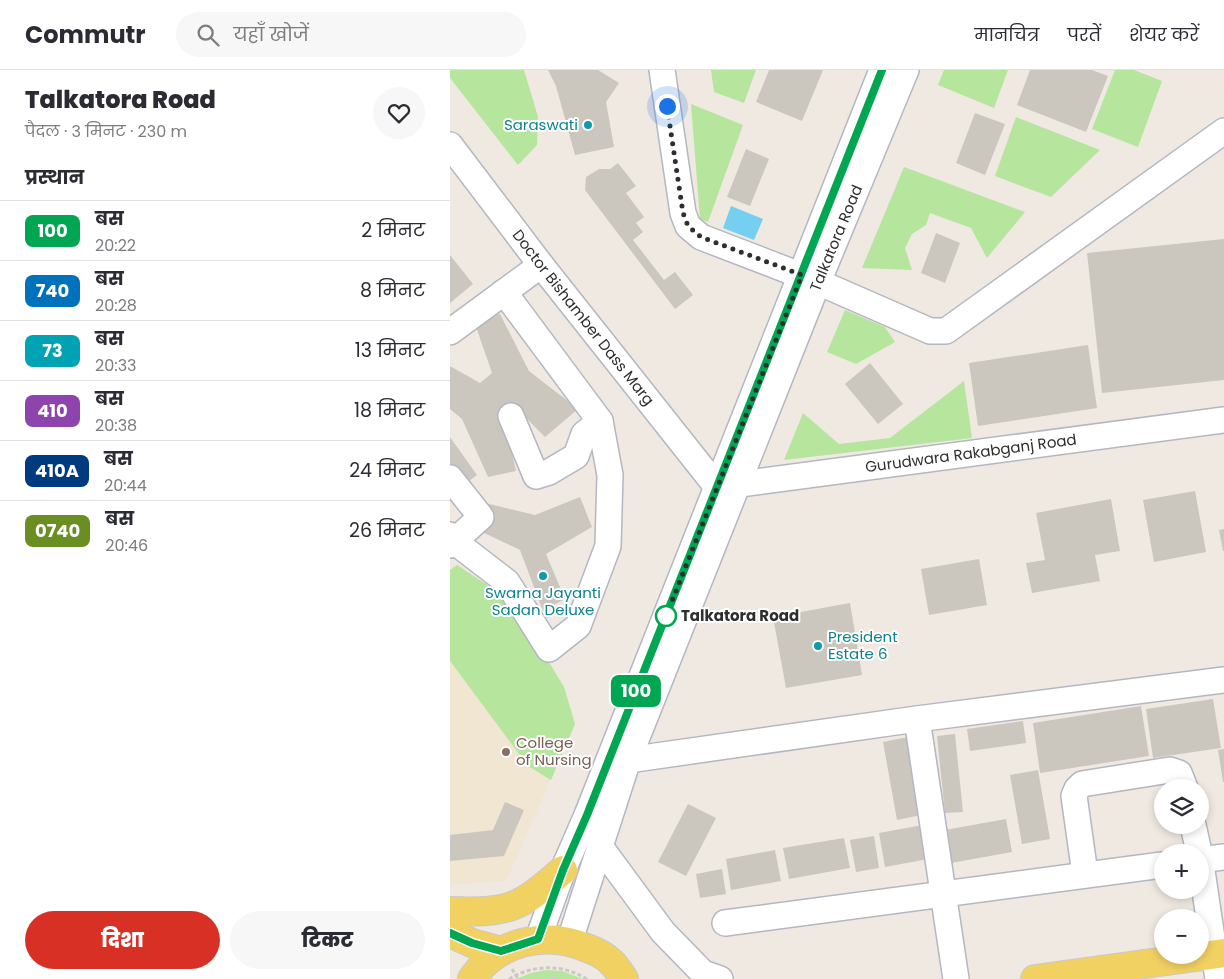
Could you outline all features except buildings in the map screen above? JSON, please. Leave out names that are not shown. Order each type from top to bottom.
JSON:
[{"type":"main road","points":[[450,911],[500,910],[514,906],[532,897],[563,870]]},
{"type":"main road","points":[[450,932],[472,943],[501,951]]},
{"type":"main road","points":[[472,979],[479,968],[501,951],[538,939],[570,940],[610,960],[624,979]]},
{"type":"main road","points":[[1035,979],[1219,962]]},
{"type":"street","points":[[662,70],[683,213],[688,226],[701,237],[810,279],[930,331],[946,331],[1224,131]]},
{"type":"street","name":"Talkatora Road","points":[[810,279],[882,70]]},
{"type":"street","name":"Talkatora Road","points":[[538,939],[563,870],[727,486],[810,279],[906,70]]},
{"type":"street","name":"Doctor Bishamber Dass Marg","points":[[450,145],[541,265],[727,486]]},
{"type":"street","points":[[450,332],[541,265]]},
{"type":"street","points":[[450,478],[480,517],[452,541],[507,582],[549,649],[578,626],[608,546],[610,475],[600,421],[504,292]]},
{"type":"street","points":[[511,416],[536,476],[549,472],[576,456],[584,434],[600,421]]},
{"type":"street","name":"Gurudwara Rakabganj Road","points":[[727,486],[1224,420]]},
{"type":"street","name":"Talkatora Road","points":[[570,940],[599,844],[628,760],[727,486]]},
{"type":"street","points":[[628,760],[918,719],[1224,680]]},
{"type":"street","points":[[918,719],[956,979]]},
{"type":"street","points":[[1085,874],[1074,796],[1082,784],[1170,770],[1179,773],[1181,779]]},
{"type":"street","points":[[599,844],[663,932],[703,973],[720,979]]},
{"type":"street","points":[[1209,858],[1224,857]]},
{"type":"street","points":[[725,924],[1154,866]]},
{"type":"street","points":[[1207,899],[1219,962]]},
{"type":"path","points":[[509,979],[526,971],[547,967],[567,970],[587,979]]},
{"type":"path","points":[[551,979],[557,979]]},
{"type":"shaded area","name":"College of Nursing","points":[[457,565],[492,588],[564,687],[575,724],[506,881],[450,885],[450,570]]},
{"type":"green space","points":[[450,70],[524,70],[538,117],[537,145],[518,165],[450,78]]},
{"type":"green space","points":[[711,70],[756,70],[744,103],[714,92]]},
{"type":"green space","points":[[944,70],[1008,70],[994,108],[938,85]]},
{"type":"green space","points":[[1115,70],[1134,70],[1162,81],[1138,147],[1092,129]]},
{"type":"green space","points":[[691,104],[743,125],[708,222],[700,219]]},
{"type":"green space","points":[[1016,117],[1100,150],[1051,197],[995,176]]},
{"type":"green space","points":[[904,167],[1025,212],[987,258],[971,228],[930,213],[926,225],[912,234],[905,248],[912,270],[862,268]]},
{"type":"green space","points":[[845,310],[885,327],[895,342],[856,364],[827,352]]},
{"type":"green space","points":[[964,381],[972,438],[784,460],[803,413],[839,444],[890,438]]},
{"type":"green space","points":[[457,565],[492,588],[527,626],[564,687],[575,724],[551,780],[528,766],[450,661],[450,570]]},
{"type":"green space","points":[[546,970],[562,971],[583,979],[516,979]]},
{"type":"water","points":[[731,206],[763,219],[754,240],[723,228]]},
{"type":"bus line","name":"100","points":[[450,933],[472,943],[501,951],[538,939],[563,870],[587,815],[746,417],[882,70]]},
{"type":"place","name":"Saraswati","points":[[588,125]]},
{"type":"place","name":"Swarna Jayanti Sadan Deluxe","points":[[543,576]]},
{"type":"place","name":"Talkatora Road","points":[[666,616]]},
{"type":"place","name":"President Estate 6","points":[[818,646]]},
{"type":"place","name":"College of Nursing","points":[[506,752]]},
{"type":"route","points":[[666,616],[802,275],[701,237],[688,226],[683,213],[667,106]]}]
